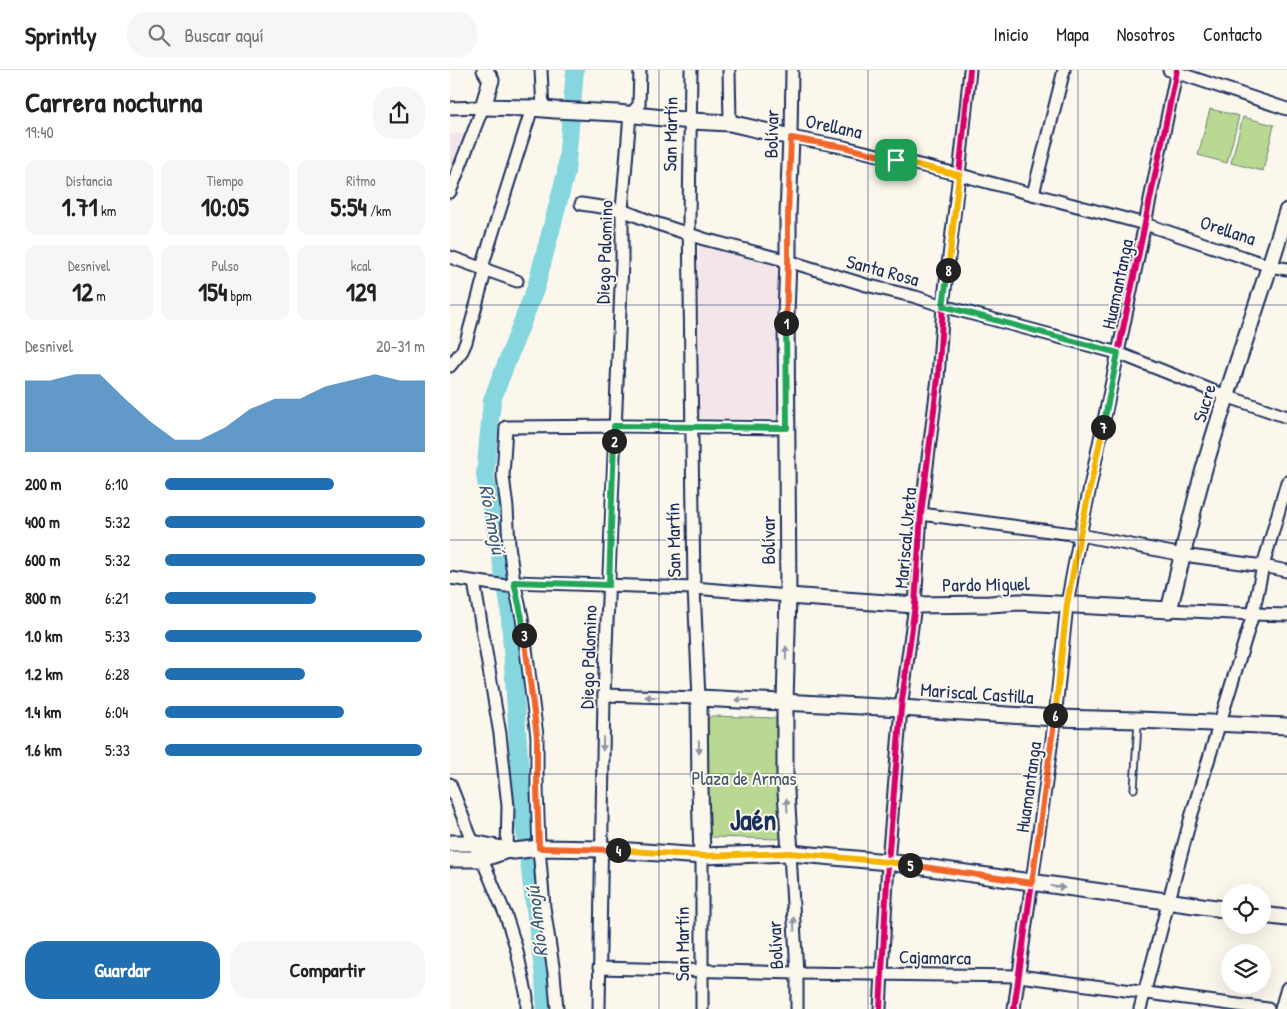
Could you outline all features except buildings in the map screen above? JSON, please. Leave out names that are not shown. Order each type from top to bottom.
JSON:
[{"type":"street","points":[[450,192],[483,107],[491,80],[485,70]]},
{"type":"street","points":[[450,366],[462,351],[466,342],[486,269],[483,264],[544,109],[541,70]]},
{"type":"street","name":"Diego Palomino","points":[[600,1009],[604,695],[622,262],[622,210],[630,115],[639,105],[640,70]]},
{"type":"street","name":"San Martín","points":[[692,70],[689,234],[694,588],[699,698],[702,856],[702,1009]]},
{"type":"street","points":[[729,70],[730,123]]},
{"type":"street","name":"Bolívar","points":[[792,70],[786,314],[788,596],[785,776],[797,973],[797,1009]]},
{"type":"street","name":"Mariscal Ureta","points":[[880,1009],[888,862],[902,708],[915,604],[920,514],[938,378],[943,306],[970,70]]},
{"type":"street","points":[[1033,194],[1064,70]]},
{"type":"street","points":[[1174,71],[1287,110]]},
{"type":"street","name":"Huamantanga","points":[[1014,1009],[1054,718],[1067,604],[1145,224],[1174,71]]},
{"type":"street","name":"Orellana","points":[[450,108],[544,109],[730,123],[791,138],[844,147],[1033,194],[1145,224],[1270,266],[1287,269]]},
{"type":"street","name":"Santa Rosa","points":[[581,204],[622,210],[689,234],[866,285],[1118,353],[1226,396],[1287,417]]},
{"type":"street","name":"Sucre","points":[[1170,610],[1204,470],[1226,396],[1287,211]]},
{"type":"street","points":[[450,257],[517,281]]},
{"type":"street","points":[[557,1009],[554,973],[536,848],[537,736],[522,618],[510,584],[507,508],[503,476],[506,426],[787,428]]},
{"type":"street","points":[[1140,1009],[1191,817],[1253,614],[1263,566],[1286,489]]},
{"type":"street","points":[[920,514],[1080,535],[1183,555],[1287,571]]},
{"type":"street","name":"Pardo Miguel","points":[[450,578],[510,584],[694,588],[915,604],[1019,602],[1287,615]]},
{"type":"street","points":[[476,582],[500,734],[508,806],[510,850]]},
{"type":"street","name":"Mariscal Castilla","points":[[604,695],[785,702],[1054,718],[1287,726]]},
{"type":"street","points":[[450,784],[473,843],[482,859],[506,916],[516,947],[527,997],[527,1009]]},
{"type":"street","points":[[450,843],[473,843],[510,850]]},
{"type":"street","points":[[450,859],[482,859],[510,850],[536,848],[602,849],[702,856],[790,853],[888,862],[1221,909]]},
{"type":"street","points":[[1271,916],[1287,918]]},
{"type":"street","name":"Cajamarca","points":[[600,968],[1019,976],[1268,1009]]},
{"type":"street","points":[[1281,1009],[1287,988]]},
{"type":"lane","points":[[1134,789],[1138,720]]},
{"type":"shaded area","points":[[450,134],[467,134],[450,180]]},
{"type":"shaded area","points":[[699,246],[782,268],[778,419],[698,418]]},
{"type":"green space","points":[[1210,109],[1239,116],[1227,163],[1198,155]]},
{"type":"green space","points":[[1243,117],[1274,125],[1263,171],[1231,163]]},
{"type":"green space","name":"Plaza de Armas","points":[[711,716],[776,718],[778,720],[782,836],[778,839],[709,836],[706,721]]},
{"type":"waterway","name":"Río Amojú","points":[[546,1009],[544,977],[523,818],[509,603],[485,475],[492,400],[536,287],[566,173],[575,70]]},
{"type":"cycle path","points":[[880,1009],[888,862],[901,708],[915,605],[921,514],[938,378],[943,306],[970,70]]},
{"type":"cycle path","points":[[1014,1009],[1055,718],[1067,604],[1177,70]]},
{"type":"district","name":"Jaén","points":[[753,819]]},
{"type":"route","points":[[791,138],[844,147],[896,160],[953,172],[959,175],[943,306],[1118,353],[1067,604],[1032,883],[888,862],[790,853],[702,856],[602,849],[539,848],[537,736],[522,618],[514,582],[609,585],[614,426],[787,428],[786,314],[791,138]]}]
